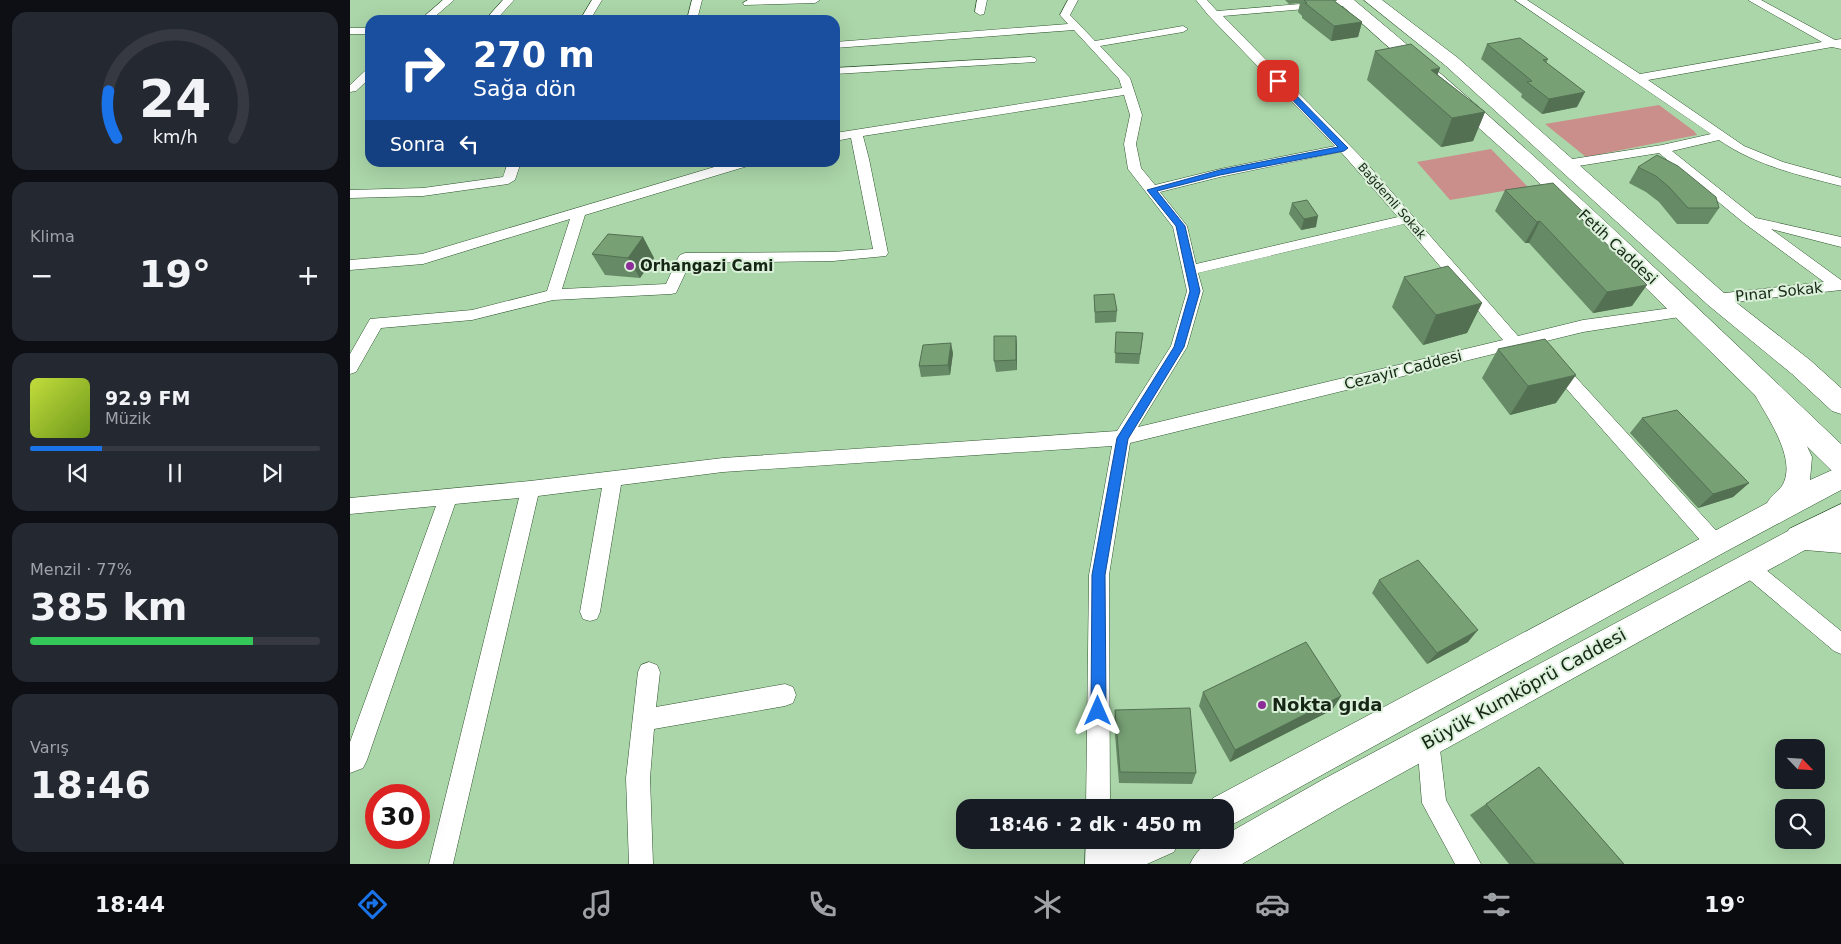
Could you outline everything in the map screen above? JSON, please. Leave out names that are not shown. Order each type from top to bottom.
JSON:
[{"type":"main road","name":"Fetih Caddesi","points":[[1372,0],[1452,62],[1716,299],[1801,367],[1841,404]]},
{"type":"main road","name":"Fetih Caddesi","points":[[1346,2],[1442,82],[1686,311],[1841,462]]},
{"type":"main road","points":[[1801,367],[1841,393]]},
{"type":"main road","points":[[1756,379],[1782,418],[1799,457],[1797,486],[1775,512]]},
{"type":"main road","points":[[1234,805],[1715,543],[1841,477]]},
{"type":"main road","name":"Büyük Kumköprü Caddesi","points":[[1208,864],[1799,537],[1841,516]]},
{"type":"main road","points":[[1799,537],[1841,541]]},
{"type":"main road","points":[[1105,864],[1141,849]]},
{"type":"street","points":[[432,15],[449,0]]},
{"type":"street","points":[[495,15],[509,0]]},
{"type":"street","points":[[589,15],[597,0]]},
{"type":"street","points":[[693,15],[697,0]]},
{"type":"street","points":[[748,3],[815,0]]},
{"type":"street","points":[[980,12],[982,0]]},
{"type":"street","points":[[1073,0],[1065,15],[1124,78],[1136,115],[1130,144],[1135,169],[1180,226],[1195,291],[1179,347],[1122,438],[1099,575],[1098,799]]},
{"type":"street","name":"Bağdemli Sokak","points":[[1201,0],[1344,148],[1406,218],[1715,543]]},
{"type":"street","points":[[1520,0],[1638,78],[1740,149],[1778,165],[1841,182]]},
{"type":"street","points":[[1753,0],[1839,44]]},
{"type":"street","points":[[1213,14],[1346,2]]},
{"type":"street","points":[[840,45],[1077,27]]},
{"type":"street","points":[[1094,44],[1183,29]]},
{"type":"street","points":[[350,30],[365,31]]},
{"type":"street","points":[[1638,78],[1839,44]]},
{"type":"street","points":[[840,71],[1031,60]]},
{"type":"street","points":[[352,89],[365,77]]},
{"type":"street","points":[[840,136],[1128,91]]},
{"type":"street","points":[[350,368],[376,323],[472,315],[553,296],[671,289],[685,258],[851,256],[881,253],[863,159],[856,134]]},
{"type":"street","points":[[1566,164],[1662,149],[1719,136]]},
{"type":"street","points":[[1152,190],[1220,173],[1344,148]]},
{"type":"street","points":[[1662,149],[1749,220],[1839,285]]},
{"type":"street","points":[[350,194],[423,192],[508,180],[513,167]]},
{"type":"street","points":[[350,265],[423,260],[730,167]]},
{"type":"street","points":[[553,296],[579,213]]},
{"type":"street","points":[[1191,270],[1406,218]]},
{"type":"street","points":[[1749,220],[1841,242]]},
{"type":"street","name":"Pınar Sokak","points":[[1716,299],[1839,285]]},
{"type":"street","name":"Cezayir Caddesi","points":[[350,506],[530,489],[723,465],[1122,438],[1583,326],[1686,311]]},
{"type":"street","points":[[590,612],[613,479]]},
{"type":"street","points":[[441,864],[530,489]]},
{"type":"street","points":[[350,761],[355,760],[448,497]]},
{"type":"street","points":[[1747,566],[1841,644]]},
{"type":"street","points":[[641,864],[638,778],[649,672]]},
{"type":"street","points":[[644,720],[785,695]]},
{"type":"street","points":[[1428,741],[1434,803],[1469,864]]},
{"type":"street","points":[[1097,864],[1098,849]]},
{"type":"shaded area","points":[[1659,105],[1697,135],[1586,157],[1545,124]]},
{"type":"shaded area","points":[[1491,149],[1528,187],[1450,200],[1417,162]]},
{"type":"building","points":[[1304,0],[1333,0],[1362,22],[1334,26],[1305,3],[1307,3]]},
{"type":"building","points":[[1520,38],[1548,59],[1543,60],[1585,92],[1549,99],[1527,82],[1532,81],[1487,44]]},
{"type":"building","points":[[1411,44],[1440,68],[1431,70],[1485,112],[1452,118],[1375,51]]},
{"type":"building","points":[[1657,155],[1678,166],[1716,197],[1719,208],[1688,208],[1656,176],[1638,167]]},
{"type":"building","points":[[1553,183],[1583,212],[1577,214],[1647,285],[1607,292],[1540,221],[1537,222],[1505,190]]},
{"type":"building","points":[[1307,200],[1318,216],[1304,219],[1292,203]]},
{"type":"building","points":[[608,234],[643,237],[628,258],[592,254]]},
{"type":"building","points":[[1448,266],[1482,303],[1436,315],[1404,277]]},
{"type":"building","points":[[1114,294],[1117,311],[1095,312],[1094,295]]},
{"type":"building","points":[[1116,332],[1143,333],[1140,354],[1115,353]]},
{"type":"building","points":[[994,336],[1016,336],[1016,360],[994,361]]},
{"type":"building","points":[[1545,339],[1576,375],[1528,386],[1498,349]]},
{"type":"building","points":[[951,343],[948,365],[919,366],[923,345]]},
{"type":"building","points":[[1677,410],[1749,483],[1713,494],[1642,418]]},
{"type":"building","points":[[1418,560],[1478,630],[1437,653],[1379,580]]},
{"type":"building","points":[[1306,642],[1341,696],[1235,750],[1203,692]]},
{"type":"building","points":[[1190,708],[1196,773],[1120,772],[1115,710]]},
{"type":"building","points":[[1539,767],[1624,864],[1535,864],[1486,804]]},
{"type":"place","name":"Orhangazi Cami","points":[[630,266]]},
{"type":"place","name":"Nokta gıda","points":[[1262,705]]},
{"type":"route","points":[[1098,711],[1099,575],[1122,438],[1179,347],[1195,291],[1180,226],[1152,190],[1220,173],[1344,148],[1278,81]]}]
